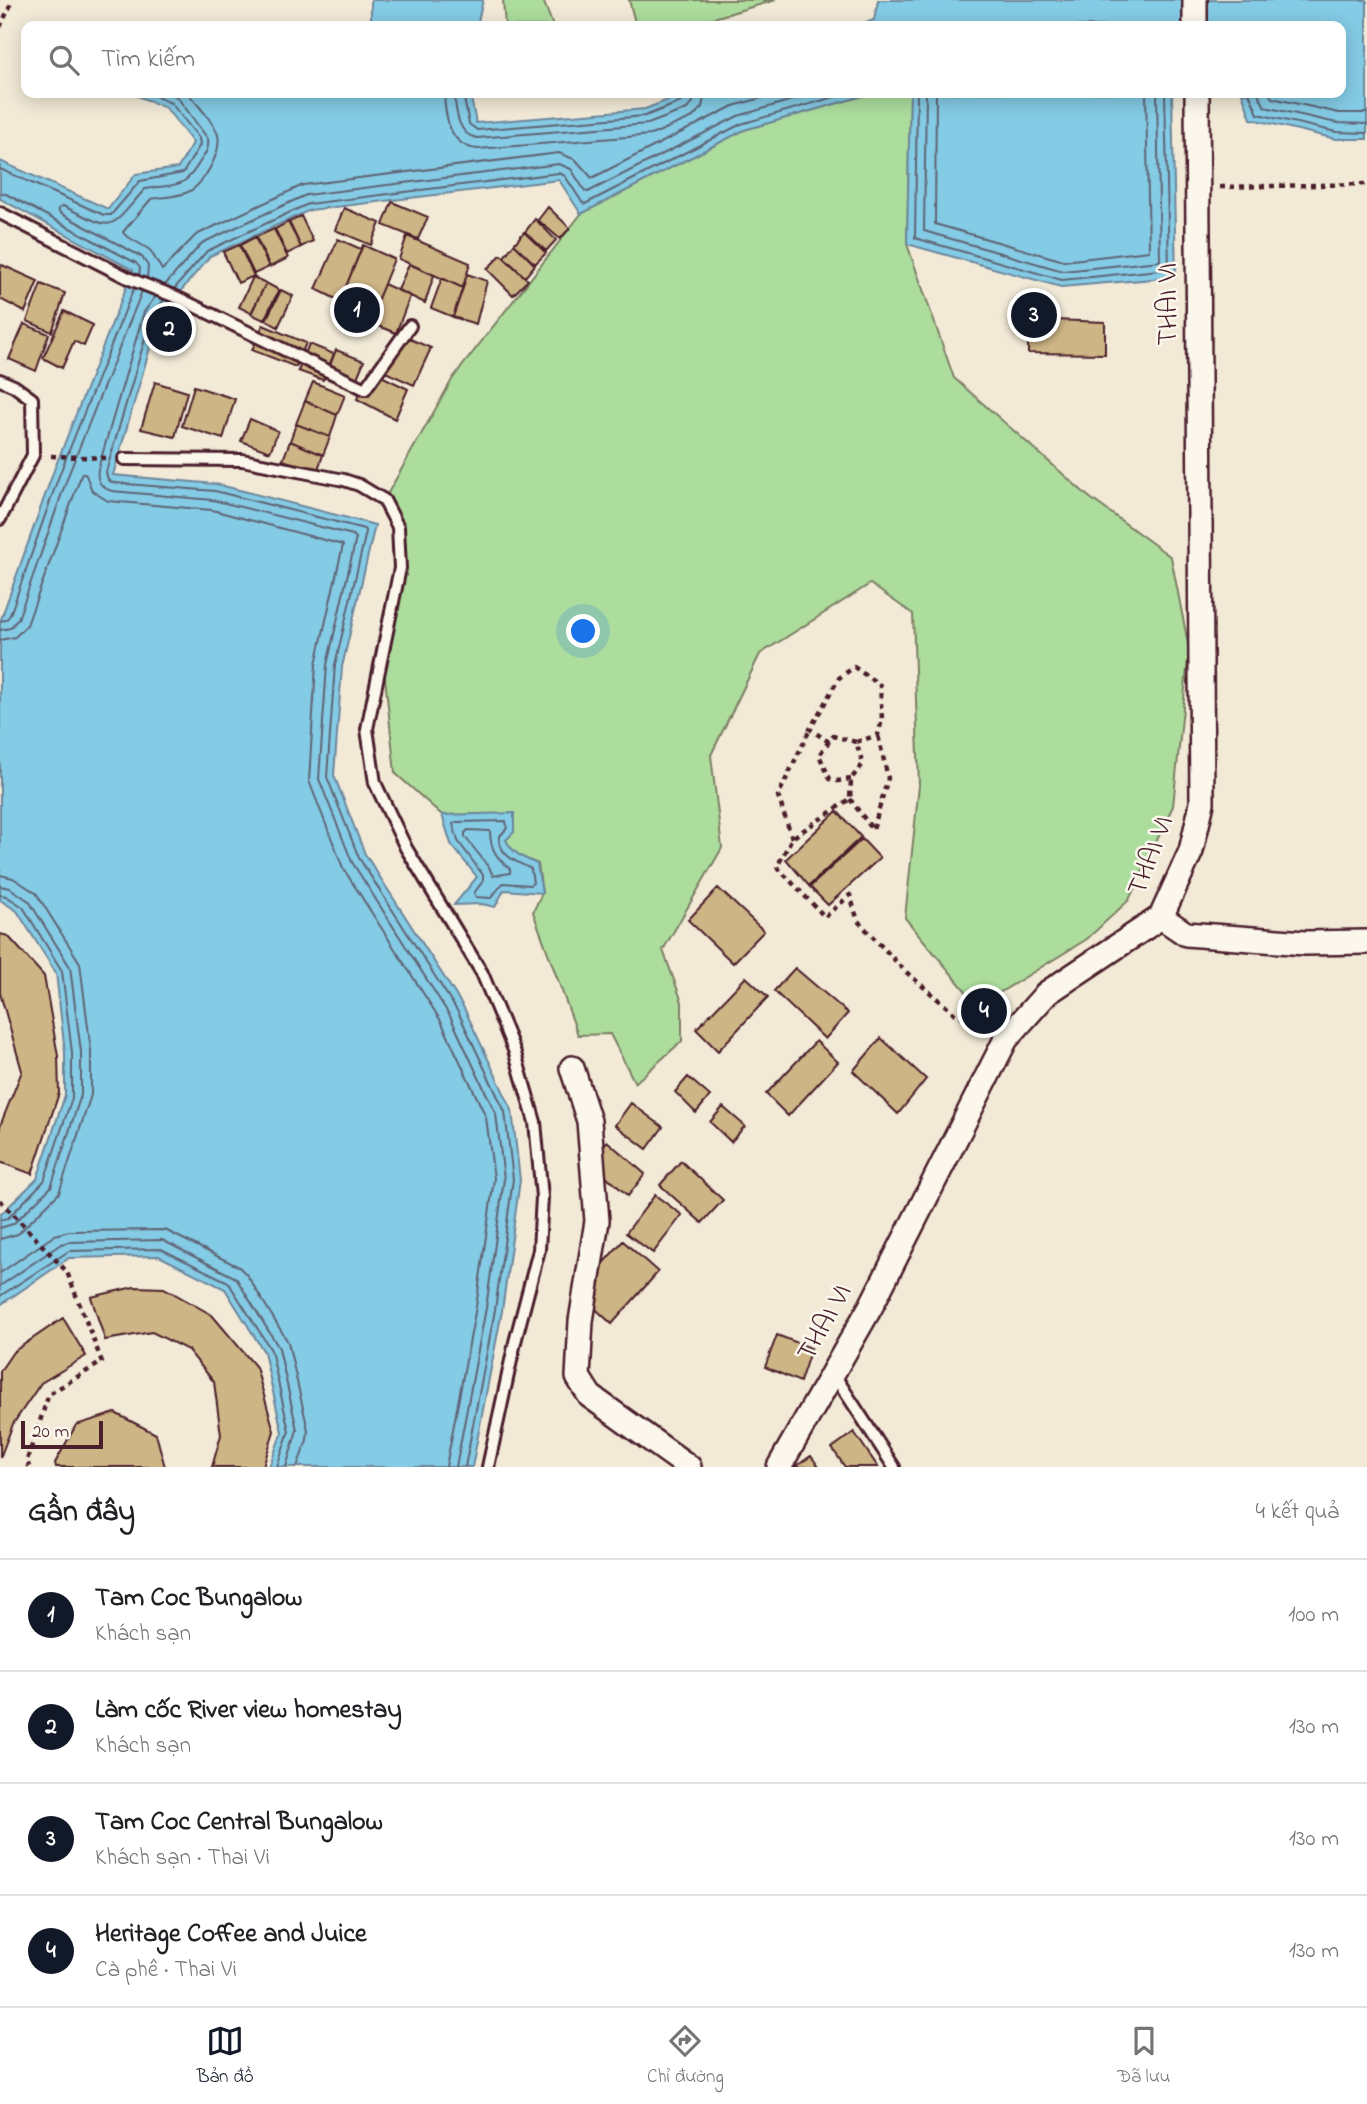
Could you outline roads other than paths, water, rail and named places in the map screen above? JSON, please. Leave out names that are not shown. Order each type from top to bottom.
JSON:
[{"type":"street","points":[[1195,0],[1195,21]]},
{"type":"street","name":"THAI VI","points":[[779,1467],[871,1306],[1006,1040],[1047,993],[1161,917],[1191,851],[1202,803],[1197,98]]},
{"type":"street","points":[[1161,917],[1186,934],[1305,943],[1367,942]]},
{"type":"street","points":[[572,1068],[589,1121],[597,1221],[581,1321],[578,1377],[590,1396],[689,1467]]},
{"type":"lane","points":[[0,214],[130,279],[176,297],[365,389],[410,327]]},
{"type":"lane","points":[[0,380],[32,398],[33,455],[0,519]]},
{"type":"lane","points":[[124,459],[242,460],[344,480],[359,485],[384,500],[398,527],[400,568],[366,729],[375,783],[405,848],[482,973],[514,1050],[535,1122],[542,1197],[539,1250],[515,1342],[488,1467]]},
{"type":"lane","points":[[833,1373],[894,1467]]},
{"type":"water","points":[[371,0],[483,0],[478,21],[364,21],[371,20]]},
{"type":"water","points":[[878,0],[1367,0],[1367,139],[1336,139],[1251,119],[1244,98],[1346,98],[1346,21],[871,21],[874,20]]},
{"type":"water","points":[[143,98],[471,98],[476,123],[645,109],[673,98],[856,98],[744,130],[581,214],[559,180],[310,210],[210,256],[159,317],[113,475],[216,484],[375,525],[342,667],[334,775],[365,854],[464,1008],[512,1110],[520,1180],[502,1311],[472,1467],[269,1467],[282,1432],[264,1352],[225,1289],[159,1256],[69,1258],[0,1305],[0,1215],[37,1179],[65,1095],[65,1053],[56,973],[17,911],[0,900],[0,622],[54,470],[133,270],[0,199],[0,161],[108,209],[136,174],[178,168],[193,143],[166,108]]},
{"type":"water","points":[[910,98],[1172,98],[1176,277],[1061,287],[907,244]]},
{"type":"water","points":[[514,813],[514,832],[506,840],[515,852],[537,864],[542,893],[504,890],[495,907],[482,904],[454,905],[477,877],[451,844],[442,815]]},
{"type":"place","name":"Tam Coc Bungalow","points":[[357,310]]},
{"type":"place","name":"Tam Coc Central Bungalow","points":[[1034,315]]},
{"type":"place","name":"Làm cốc River view homestay","points":[[169,329]]},
{"type":"place","name":"Heritage Coffee and Juice","points":[[984,1011]]}]
